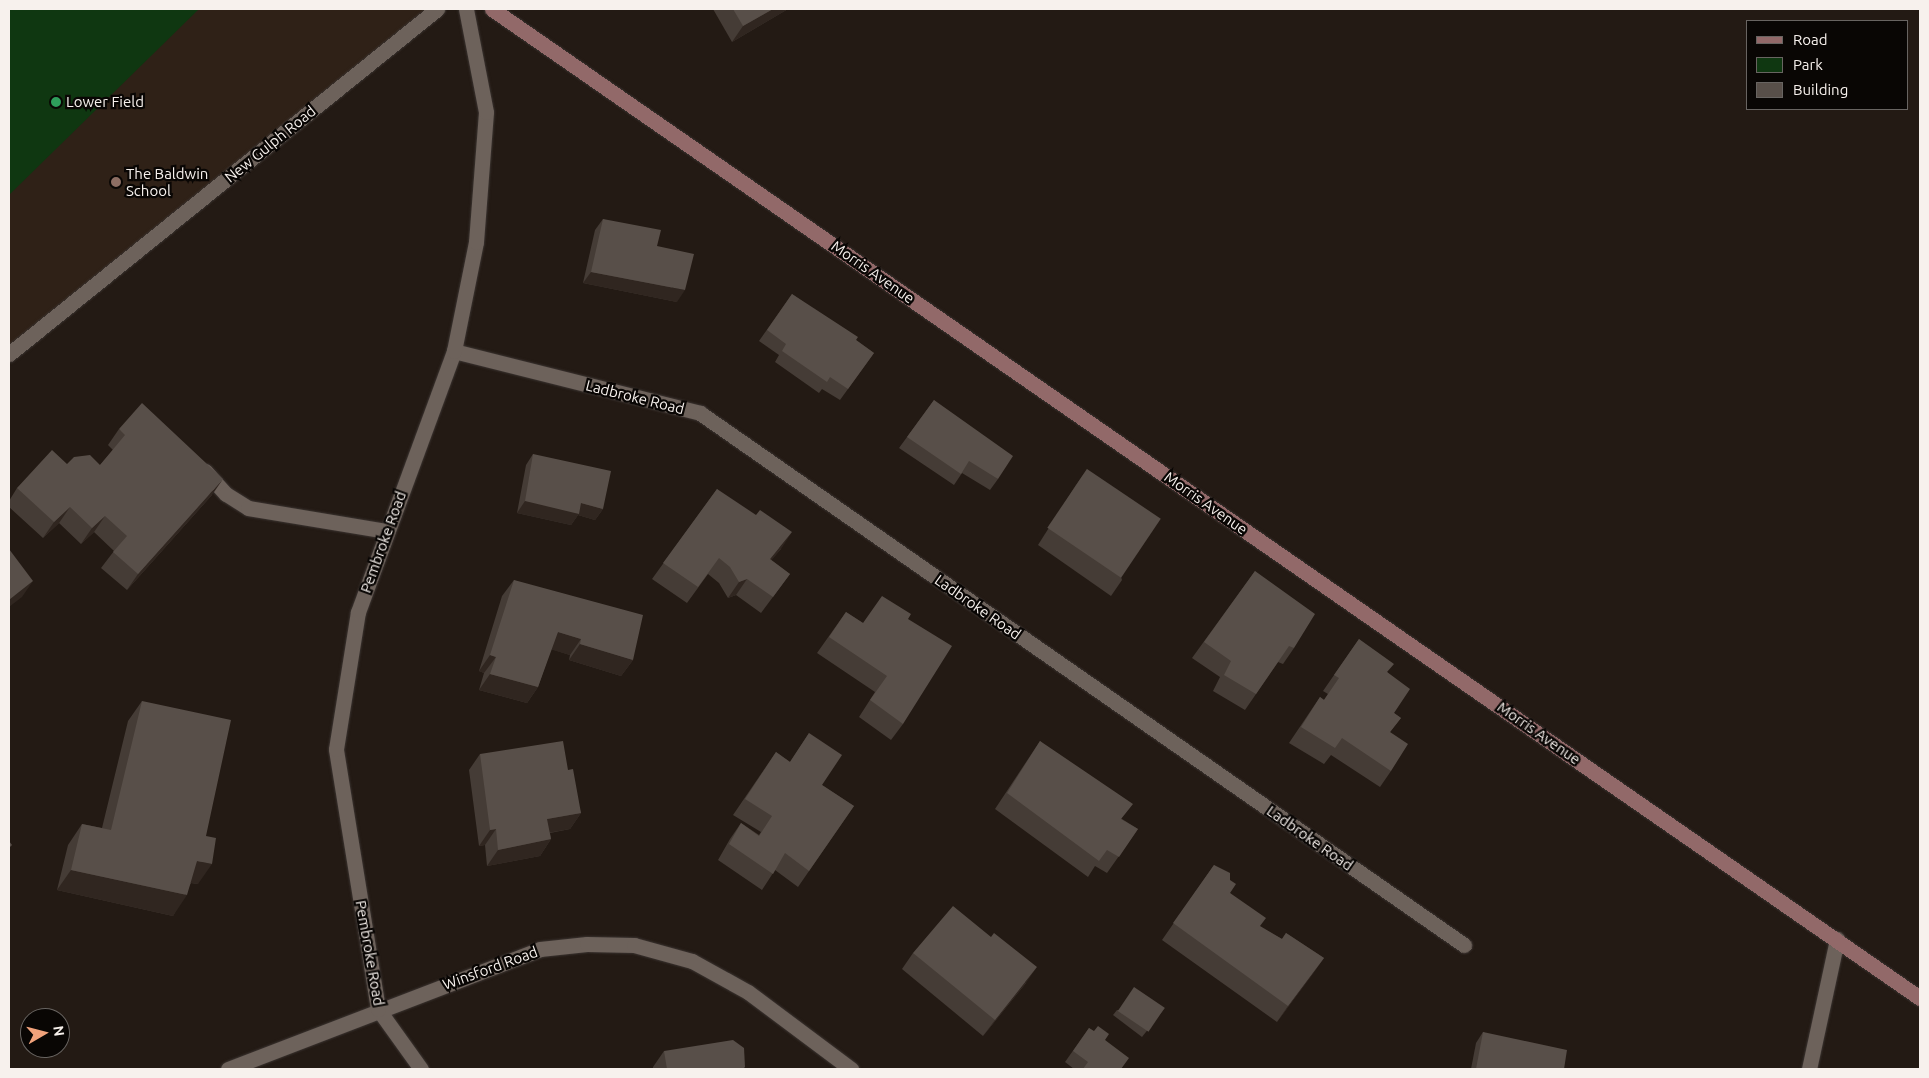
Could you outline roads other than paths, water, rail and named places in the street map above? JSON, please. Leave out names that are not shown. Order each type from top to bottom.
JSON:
[{"type":"street","name":"New Gulph Road","points":[[9,354],[437,9]]},
{"type":"street","name":"Pembroke Road","points":[[421,1069],[378,1009],[336,749],[358,612],[454,351],[476,242],[486,112],[466,9]]},
{"type":"street","name":"Morris Avenue","points":[[492,9],[1920,998]]},
{"type":"street","name":"Ladbroke Road","points":[[454,351],[700,413],[1464,945]]},
{"type":"street","points":[[194,460],[226,494],[248,508],[387,531]]},
{"type":"street","points":[[1809,1069],[1837,939]]},
{"type":"street","name":"Winsford Road","points":[[228,1069],[378,1009],[540,949],[588,944],[634,946],[692,961],[748,992],[851,1069]]},
{"type":"place","name":"Lower Field","points":[[56,102]]},
{"type":"place","name":"The Baldwin School","points":[[116,182]]}]
